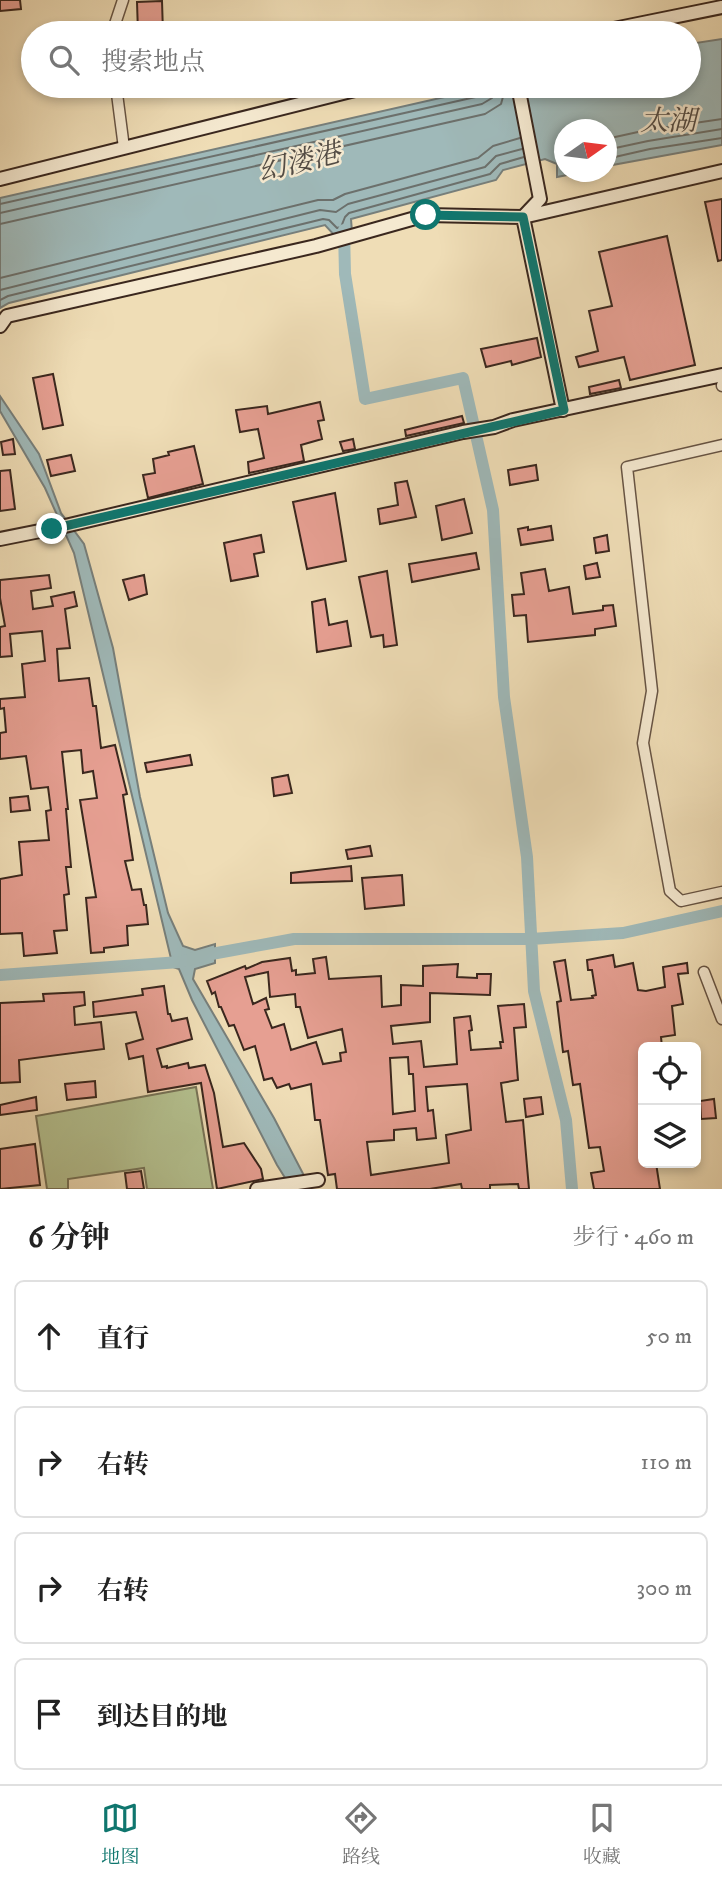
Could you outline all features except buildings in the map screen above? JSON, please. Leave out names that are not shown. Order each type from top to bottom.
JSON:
[{"type":"street","points":[[116,21],[123,0]]},
{"type":"street","points":[[653,21],[722,7]]},
{"type":"street","points":[[118,98],[124,148]]},
{"type":"street","points":[[0,179],[323,98]]},
{"type":"street","points":[[520,98],[540,199],[523,217]]},
{"type":"street","points":[[0,326],[7,316],[316,246],[426,215],[523,217],[722,171]]},
{"type":"street","points":[[523,217],[564,410]]},
{"type":"street","points":[[0,539],[494,427],[513,420],[722,375]]},
{"type":"street","points":[[660,390],[722,385]]},
{"type":"street","points":[[722,444],[627,467],[652,691],[643,743],[670,891],[681,901],[722,892]]},
{"type":"street","points":[[704,972],[722,1019]]},
{"type":"street","points":[[257,1189],[318,1180]]},
{"type":"green space","points":[[196,1087],[213,1189],[147,1189],[144,1168],[68,1179],[68,1189],[47,1189],[36,1116]]},
{"type":"water","points":[[722,39],[722,145],[617,164],[617,119],[554,119],[554,163],[545,159],[503,170],[496,180],[351,219],[352,232],[335,236],[325,225],[9,303],[0,308],[0,198],[440,98],[701,98],[701,42]]},
{"type":"water","points":[[0,396],[39,454],[61,513],[84,544],[113,648],[140,797],[168,913],[183,946],[195,950],[215,944],[215,963],[195,969],[193,979],[274,1118],[311,1189],[292,1189],[277,1165],[192,1000],[179,969],[173,967],[74,553],[45,488],[0,411]]},
{"type":"waterway","points":[[344,230],[345,274],[365,399],[463,378],[493,510],[504,697],[527,857],[534,991],[566,1120],[572,1189]]},
{"type":"waterway","points":[[0,975],[180,962],[294,939],[531,939],[623,933],[722,911]]},
{"type":"route","points":[[52,529],[564,410],[523,217],[426,215]]},
{"type":"water label","name":"太湖","points":[[668,120]]},
{"type":"water label","name":"幻溇港","points":[[299,161]]}]
